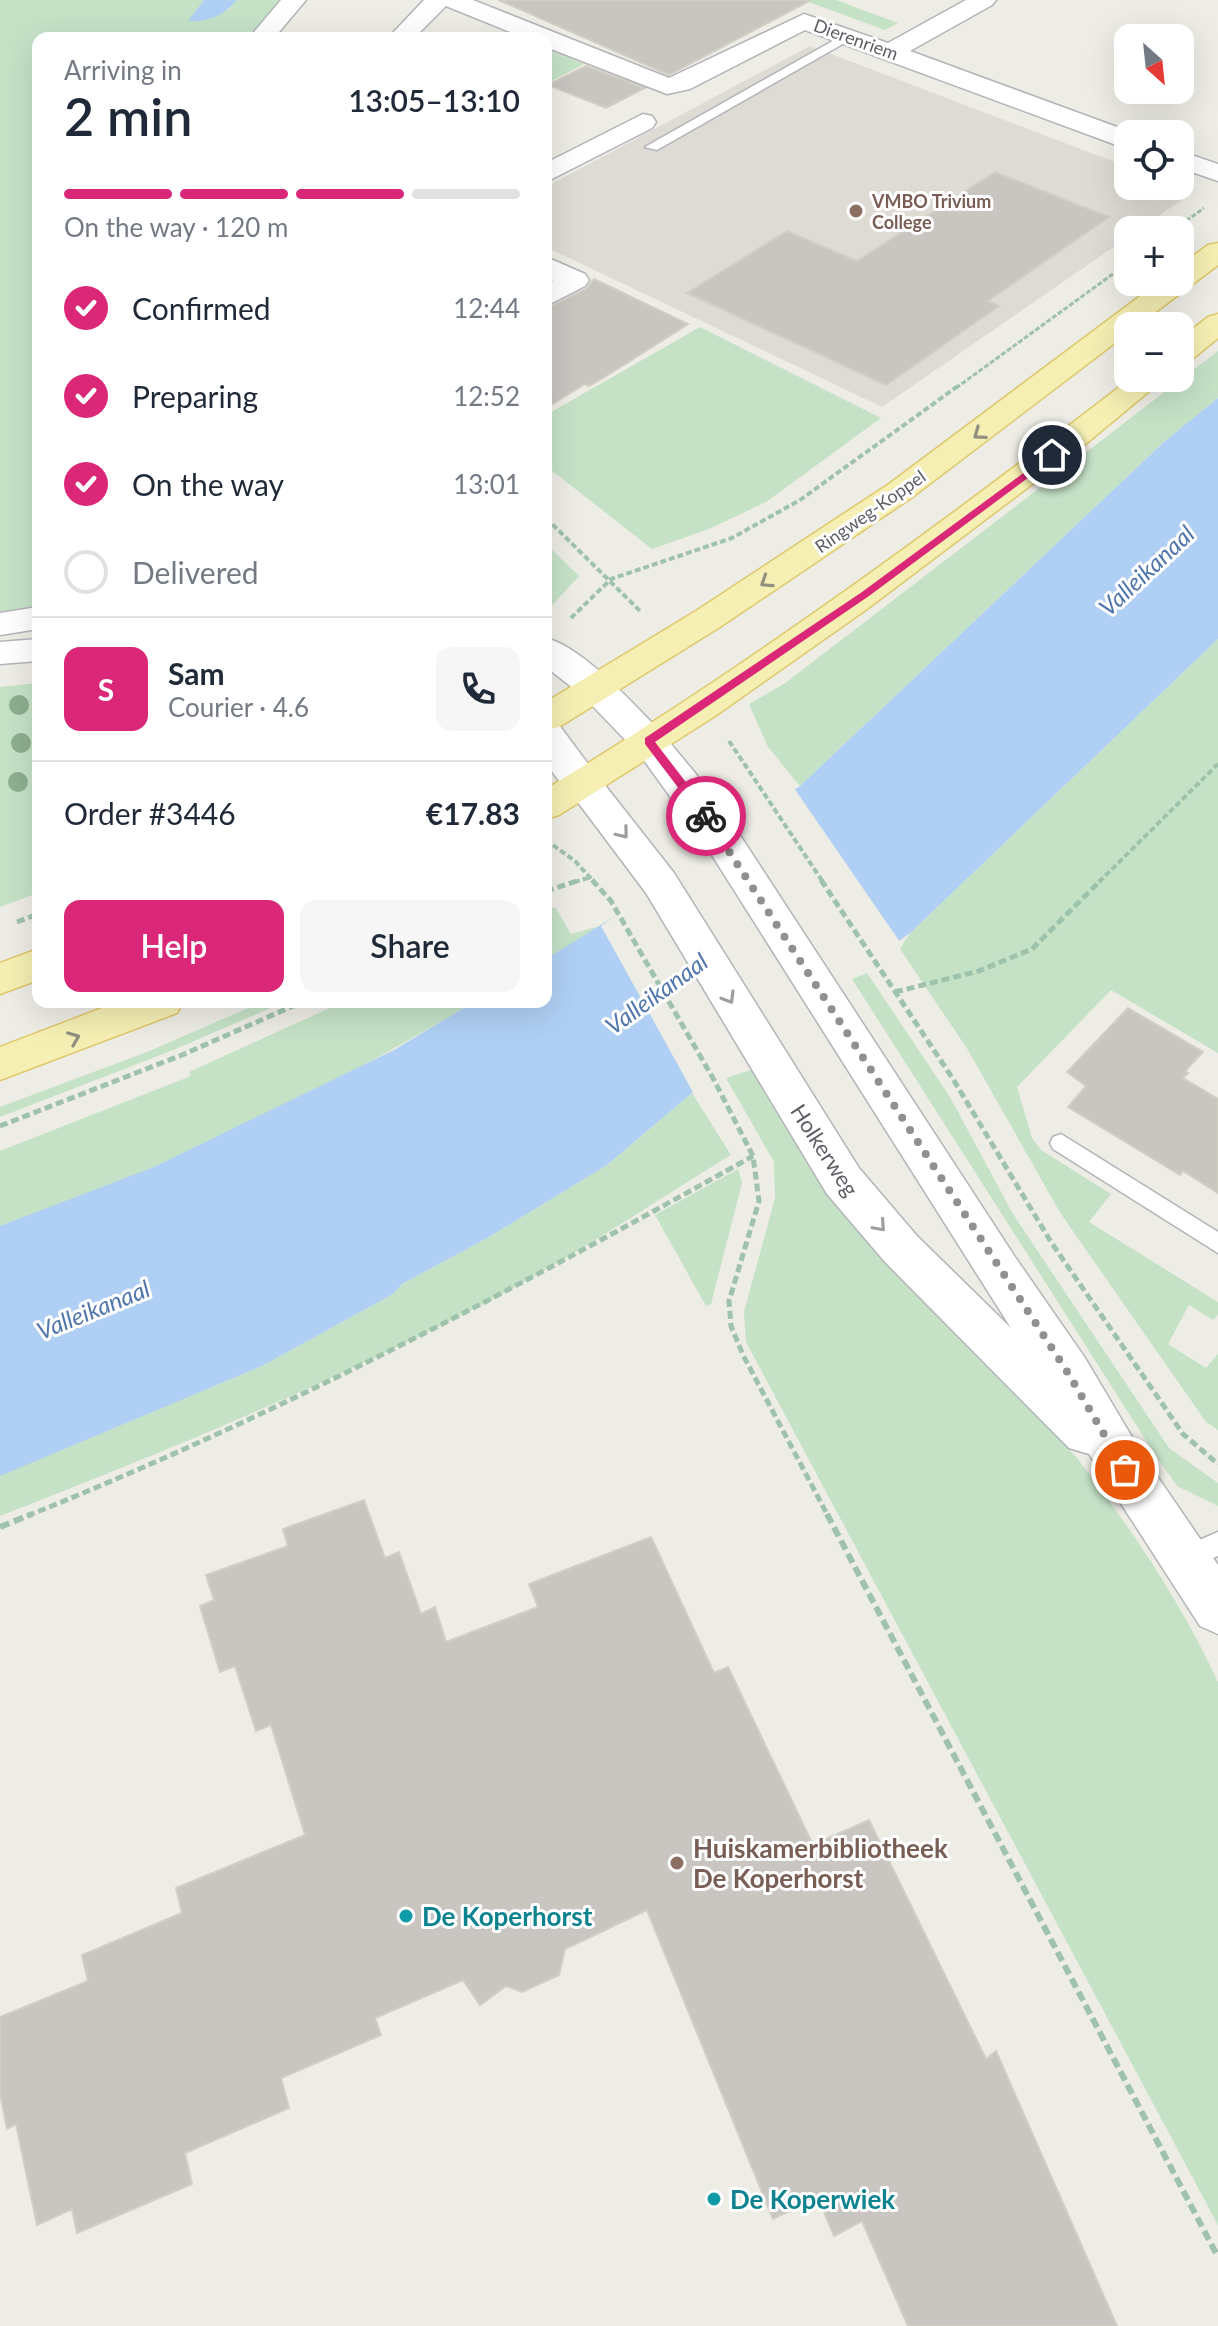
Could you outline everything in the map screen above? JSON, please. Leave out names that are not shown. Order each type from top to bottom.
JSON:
[{"type":"main road","name":"Ringweg-Koppel","points":[[1194,269],[1218,251]]},
{"type":"main road","name":"Ringweg-Koppel","points":[[552,714],[808,555],[900,491],[1159,296]]},
{"type":"main road","points":[[1194,343],[1218,323]]},
{"type":"main road","points":[[552,803],[866,594],[1004,493],[1132,392]]},
{"type":"main road","points":[[0,979],[32,966]]},
{"type":"main road","points":[[0,1064],[146,1008]]},
{"type":"street","points":[[266,32],[294,0]]},
{"type":"street","points":[[406,32],[438,0]]},
{"type":"street","name":"Dierenriem","points":[[452,0],[531,32]]},
{"type":"street","points":[[890,52],[984,0]]},
{"type":"street","name":"Dierenriem","points":[[552,40],[667,86],[681,84],[804,21],[1114,135]]},
{"type":"street","points":[[552,172],[648,134]]},
{"type":"street","points":[[1194,164],[1218,173]]},
{"type":"street","points":[[552,269],[575,280],[552,293]]},
{"type":"street","points":[[0,624],[32,619]]},
{"type":"street","points":[[0,653],[32,650]]},
{"type":"street","name":"Holkerweg","points":[[552,654],[596,688],[648,741],[682,782],[1068,1373],[1125,1470]]},
{"type":"street","name":"Holkerweg","points":[[552,742],[660,883],[843,1181],[873,1218],[1002,1351],[1125,1470],[1202,1551],[1218,1609]]},
{"type":"lane","points":[[648,134],[849,37]]},
{"type":"lane","points":[[1061,1143],[1218,1244]]},
{"type":"path","points":[[1193,216],[1207,206]]},
{"type":"path","points":[[568,621],[611,579],[701,551],[768,520],[1114,273]]},
{"type":"path","points":[[552,524],[611,579]]},
{"type":"path","points":[[895,992],[979,971],[1032,949],[1218,764]]},
{"type":"path","points":[[771,804],[953,1079],[1051,1242],[1183,1434],[1218,1464]]},
{"type":"path","points":[[552,844],[575,861],[619,913],[714,1080],[753,1156],[759,1201],[729,1301],[731,1326],[743,1355],[1218,2257]]},
{"type":"path","points":[[552,889],[590,877]]},
{"type":"path","points":[[0,1126],[182,1055],[288,1008]]},
{"type":"path","points":[[0,1527],[189,1448],[492,1302],[753,1156]]},
{"type":"shaded area","name":"VMBO Trivium College","points":[[810,46],[1114,162],[1114,200],[1182,200],[1159,216],[1114,216],[1114,247],[882,407],[552,250],[552,184]]},
{"type":"green space","points":[[0,0],[204,0],[189,21],[229,9],[237,0],[279,0],[253,32],[32,32],[32,609],[0,613]]},
{"type":"green space","points":[[803,0],[836,0],[898,23],[885,30]]},
{"type":"green space","points":[[552,51],[584,64],[552,81]]},
{"type":"green space","points":[[700,327],[881,418],[766,502],[709,529],[652,549],[552,471],[552,412]]},
{"type":"green space","points":[[1218,351],[1218,398],[1165,441],[800,786],[768,747],[749,704],[784,684],[1165,392],[1194,392],[1194,369]]},
{"type":"green space","points":[[552,550],[579,576],[552,605]]},
{"type":"green space","points":[[1218,639],[1218,1053],[1111,990],[1017,1087],[1032,1138],[1041,1150],[1111,1194],[1089,1222],[1218,1302],[1218,1315],[1213,1320],[1189,1305],[1168,1344],[1206,1368],[1218,1354],[1218,1430],[1206,1422],[1061,1214],[968,1050],[900,949],[910,933]]},
{"type":"green space","points":[[32,684],[32,895],[0,907],[0,687]]},
{"type":"green space","points":[[555,907],[571,934],[600,926],[552,955],[552,908]]},
{"type":"green space","points":[[867,973],[950,1097],[1013,1214],[1169,1448],[1218,1483],[1218,1506],[1177,1486],[1156,1456],[852,979]]},
{"type":"green space","points":[[248,1008],[270,1008],[176,1049],[0,1117],[0,1107],[147,1052]]},
{"type":"green space","points":[[330,1008],[464,1008],[360,1067],[243,1127],[123,1180],[0,1226],[0,1151],[191,1076],[189,1072]]},
{"type":"green space","points":[[751,1070],[824,1191],[1077,1458],[1154,1566],[1218,1682],[1218,2225],[746,1342],[744,1312],[775,1198],[774,1162],[726,1078]]},
{"type":"green space","points":[[692,1093],[731,1155],[584,1247],[493,1299],[372,1359],[187,1441],[0,1516],[0,1475],[262,1366],[393,1294],[402,1284],[489,1237],[607,1165]]},
{"type":"green space","points":[[738,1169],[742,1183],[711,1304],[706,1306],[655,1215]]},
{"type":"water","points":[[204,0],[237,0],[215,17],[188,21]]},
{"type":"water","name":"Valleikanaal","points":[[1218,398],[1218,639],[910,933],[692,1093],[607,1165],[489,1237],[262,1366],[0,1476],[0,1226],[154,1167],[394,1050],[464,1008],[552,1008],[552,955],[620,913],[800,786],[1165,441]]},
{"type":"pier","points":[[794,788],[900,942],[694,1094],[601,926]]},
{"type":"building","points":[[499,0],[811,0],[669,75]]},
{"type":"building","points":[[586,66],[645,88],[606,108],[552,87],[552,83]]},
{"type":"building","points":[[995,172],[1109,217],[988,301],[999,306],[886,385],[687,293],[787,231],[857,261]]},
{"type":"building","points":[[594,279],[688,324],[608,375],[589,386],[585,384],[552,404],[552,306],[586,289]]},
{"type":"building","points":[[1128,1008],[1203,1052],[1185,1071],[1188,1073],[1183,1078],[1218,1099],[1218,1193],[1183,1171],[1180,1175],[1068,1107],[1086,1086],[1067,1072]]},
{"type":"building","name":"De Koperhorst","points":[[364,1500],[385,1558],[399,1552],[421,1614],[435,1607],[446,1642],[538,1607],[529,1584],[651,1537],[714,1673],[728,1667],[813,1845],[869,1820],[986,2059],[996,2051],[1117,2326],[908,2326],[862,2221],[834,2236],[818,2197],[773,2219],[647,1910],[565,1949],[559,1975],[522,1992],[506,1986],[480,2005],[463,1980],[375,2018],[381,2035],[281,2078],[289,2108],[185,2153],[192,2184],[77,2233],[72,2209],[37,2225],[16,2124],[7,2129],[0,2093],[0,2017],[88,1981],[82,1955],[182,1913],[176,1888],[305,1835],[271,1725],[256,1731],[235,1666],[220,1672],[200,1606],[214,1600],[206,1575],[288,1546],[283,1529]]},
{"type":"way so far","points":[[706,816],[1068,1373],[1125,1470]]},
{"type":"place","name":"VMBO Trivium College","points":[[856,211]]},
{"type":"place","name":"Huiskamerbibliotheek De Koperhorst","points":[[677,1863]]},
{"type":"place","name":"De Koperhorst","points":[[406,1916]]},
{"type":"place","name":"De Koperwiek","points":[[714,2199]]},
{"type":"route","points":[[706,816],[648,741],[866,594],[1052,455]]}]
